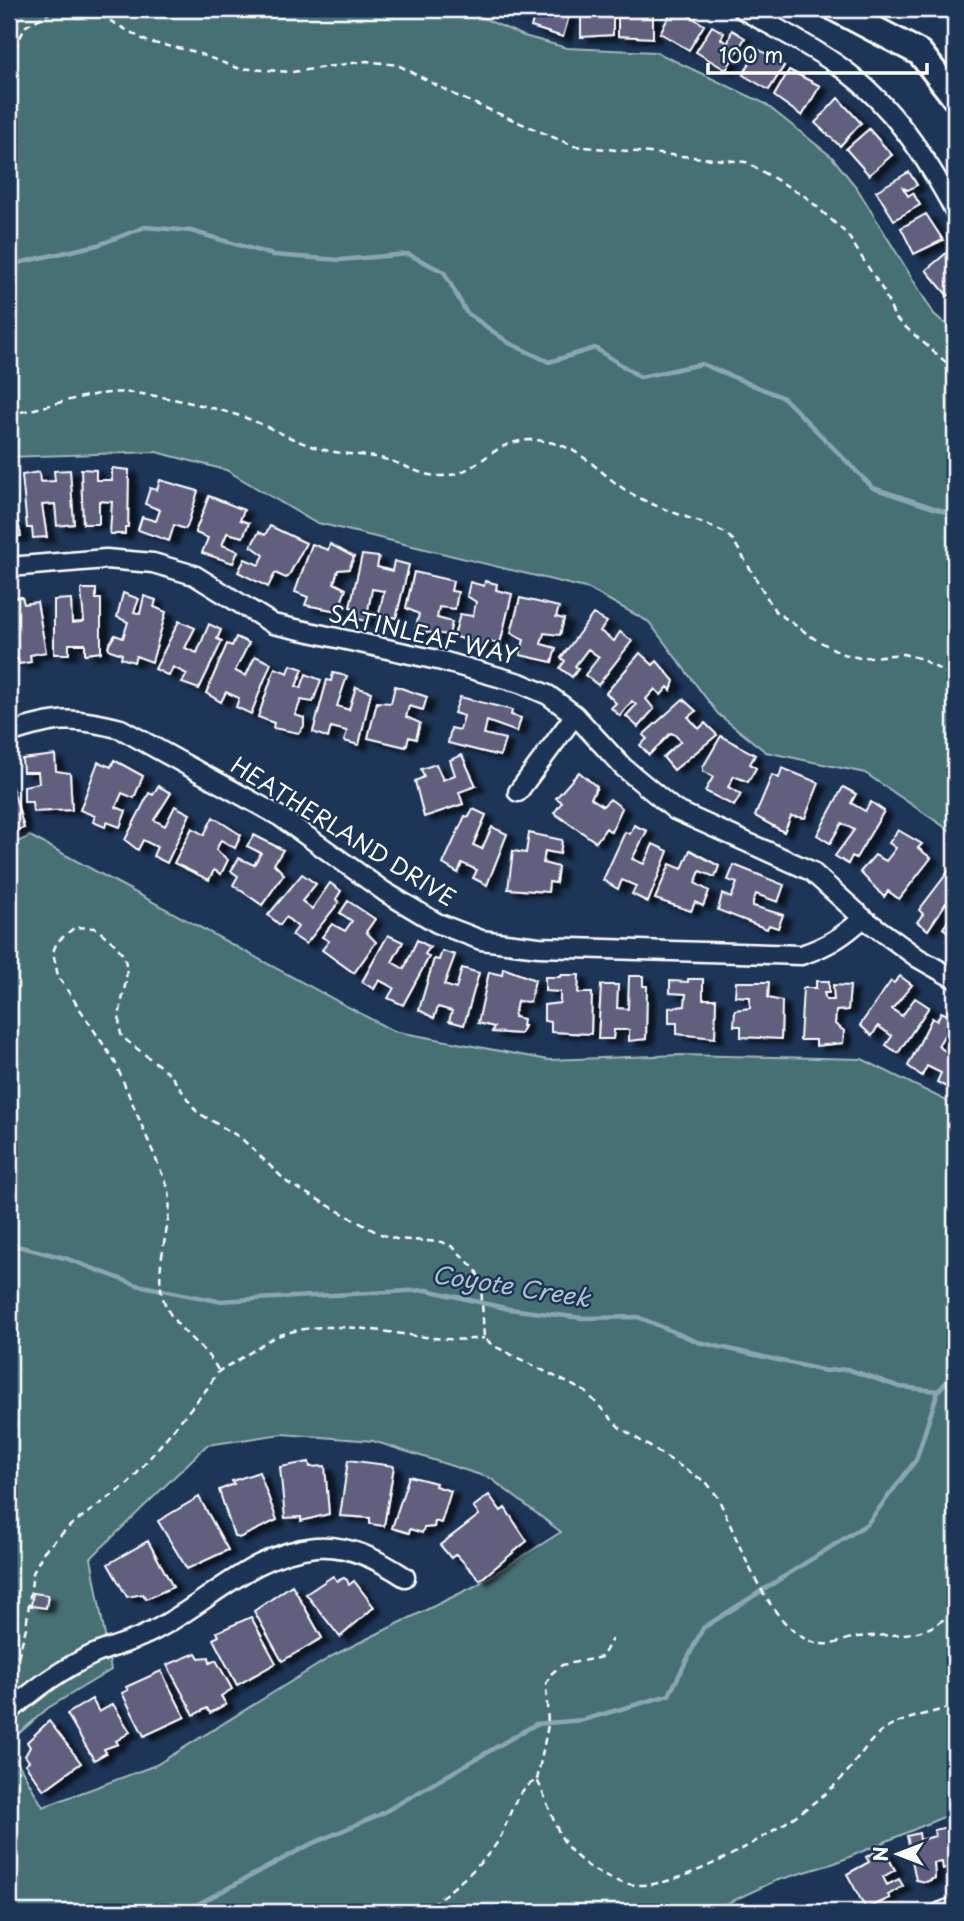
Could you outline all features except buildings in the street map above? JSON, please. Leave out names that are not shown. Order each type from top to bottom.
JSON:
[{"type":"street","points":[[742,9],[843,69],[885,106],[909,134],[955,211]]},
{"type":"street","points":[[836,9],[920,53],[955,98]]},
{"type":"street","name":"SATINLEAF WAY","points":[[9,567],[106,559],[153,563],[194,575],[273,624],[442,661],[520,683],[548,695],[575,715],[623,767],[675,810],[811,871],[863,918],[918,958],[955,979]]},
{"type":"street","points":[[518,792],[575,715]]},
{"type":"street","name":"HEATHERLAND DRIVE","points":[[9,733],[45,720],[92,722],[121,729],[279,816],[374,884],[427,917],[481,940],[539,947],[801,955],[840,938],[863,918]]},
{"type":"street","points":[[9,1712],[49,1679],[91,1656],[147,1634],[202,1603],[243,1573],[276,1554],[318,1546],[374,1556],[405,1577]]},
{"type":"street","points":[[942,1912],[955,1907]]},
{"type":"path","points":[[9,60],[26,26],[57,9]]},
{"type":"path","points":[[89,9],[148,42],[192,51],[237,68],[292,72],[366,61],[398,65],[457,96],[574,146],[746,162],[806,197],[847,234],[884,292],[895,318],[955,370]]},
{"type":"path","points":[[9,414],[92,395],[130,393],[154,396],[242,416],[322,450],[388,460],[418,473],[438,476],[458,474],[508,442],[533,440],[558,444],[587,459],[627,492],[724,533],[733,540],[775,611],[815,639],[843,654],[860,658],[903,654],[919,657],[955,678]]},
{"type":"path","points":[[218,1370],[209,1353],[179,1326],[167,1310],[160,1270],[172,1210],[169,1190],[115,1062],[58,976],[53,963],[57,942],[75,927],[95,928],[125,957],[127,968],[118,1013],[122,1037],[170,1074],[197,1112],[241,1138],[288,1183],[357,1223],[396,1239],[442,1242],[453,1247],[468,1262],[481,1284],[484,1338]]},
{"type":"path","points":[[9,1665],[18,1657],[26,1628],[33,1573],[44,1551],[71,1525],[129,1482],[165,1436],[211,1385],[218,1370],[273,1338],[309,1329],[355,1328],[432,1339],[484,1338],[494,1346],[586,1392],[637,1441],[707,1483],[717,1496],[751,1572],[774,1609],[802,1635],[822,1645],[858,1637],[903,1634],[930,1628],[955,1613]]},
{"type":"path","points":[[612,1639],[602,1657],[562,1665],[552,1673],[546,1684],[548,1725],[537,1780],[565,1842],[576,1856],[607,1877],[623,1884],[641,1886],[665,1881],[747,1848],[812,1804],[842,1778],[868,1744],[885,1729],[955,1706]]},
{"type":"path","points":[[422,1912],[496,1845],[514,1802],[527,1785],[537,1780]]},
{"type":"green space","points":[[9,9],[462,9],[524,36],[567,48],[656,52],[764,103],[832,157],[857,188],[934,314],[955,332],[955,834],[865,773],[766,752],[718,714],[649,622],[589,589],[314,522],[226,470],[156,452],[9,457]]},
{"type":"green space","points":[[30,836],[393,1031],[548,1060],[681,1055],[862,1059],[955,1105],[955,1812],[835,1863],[775,1881],[709,1912],[9,1912],[9,1747],[43,1807],[156,1765],[334,1655],[475,1586],[561,1532],[490,1478],[373,1441],[282,1434],[207,1445],[91,1558],[111,1670],[48,1708],[9,1742],[9,846]]},
{"type":"waterway","points":[[9,265],[98,245],[145,227],[191,231],[273,255],[340,260],[408,254],[444,272],[466,312],[509,343],[549,362],[595,348],[640,377],[702,364],[784,398],[873,488],[955,515]]},
{"type":"waterway","name":"Coyote Creek","points":[[9,1244],[65,1258],[137,1285],[218,1301],[427,1290],[509,1309],[582,1318],[638,1317],[698,1342],[826,1371],[847,1369],[900,1387],[938,1391]]},
{"type":"waterway","points":[[183,1912],[309,1845],[381,1814],[536,1724],[583,1720],[669,1695],[703,1628],[867,1524],[916,1460],[938,1391],[955,1373]]}]
